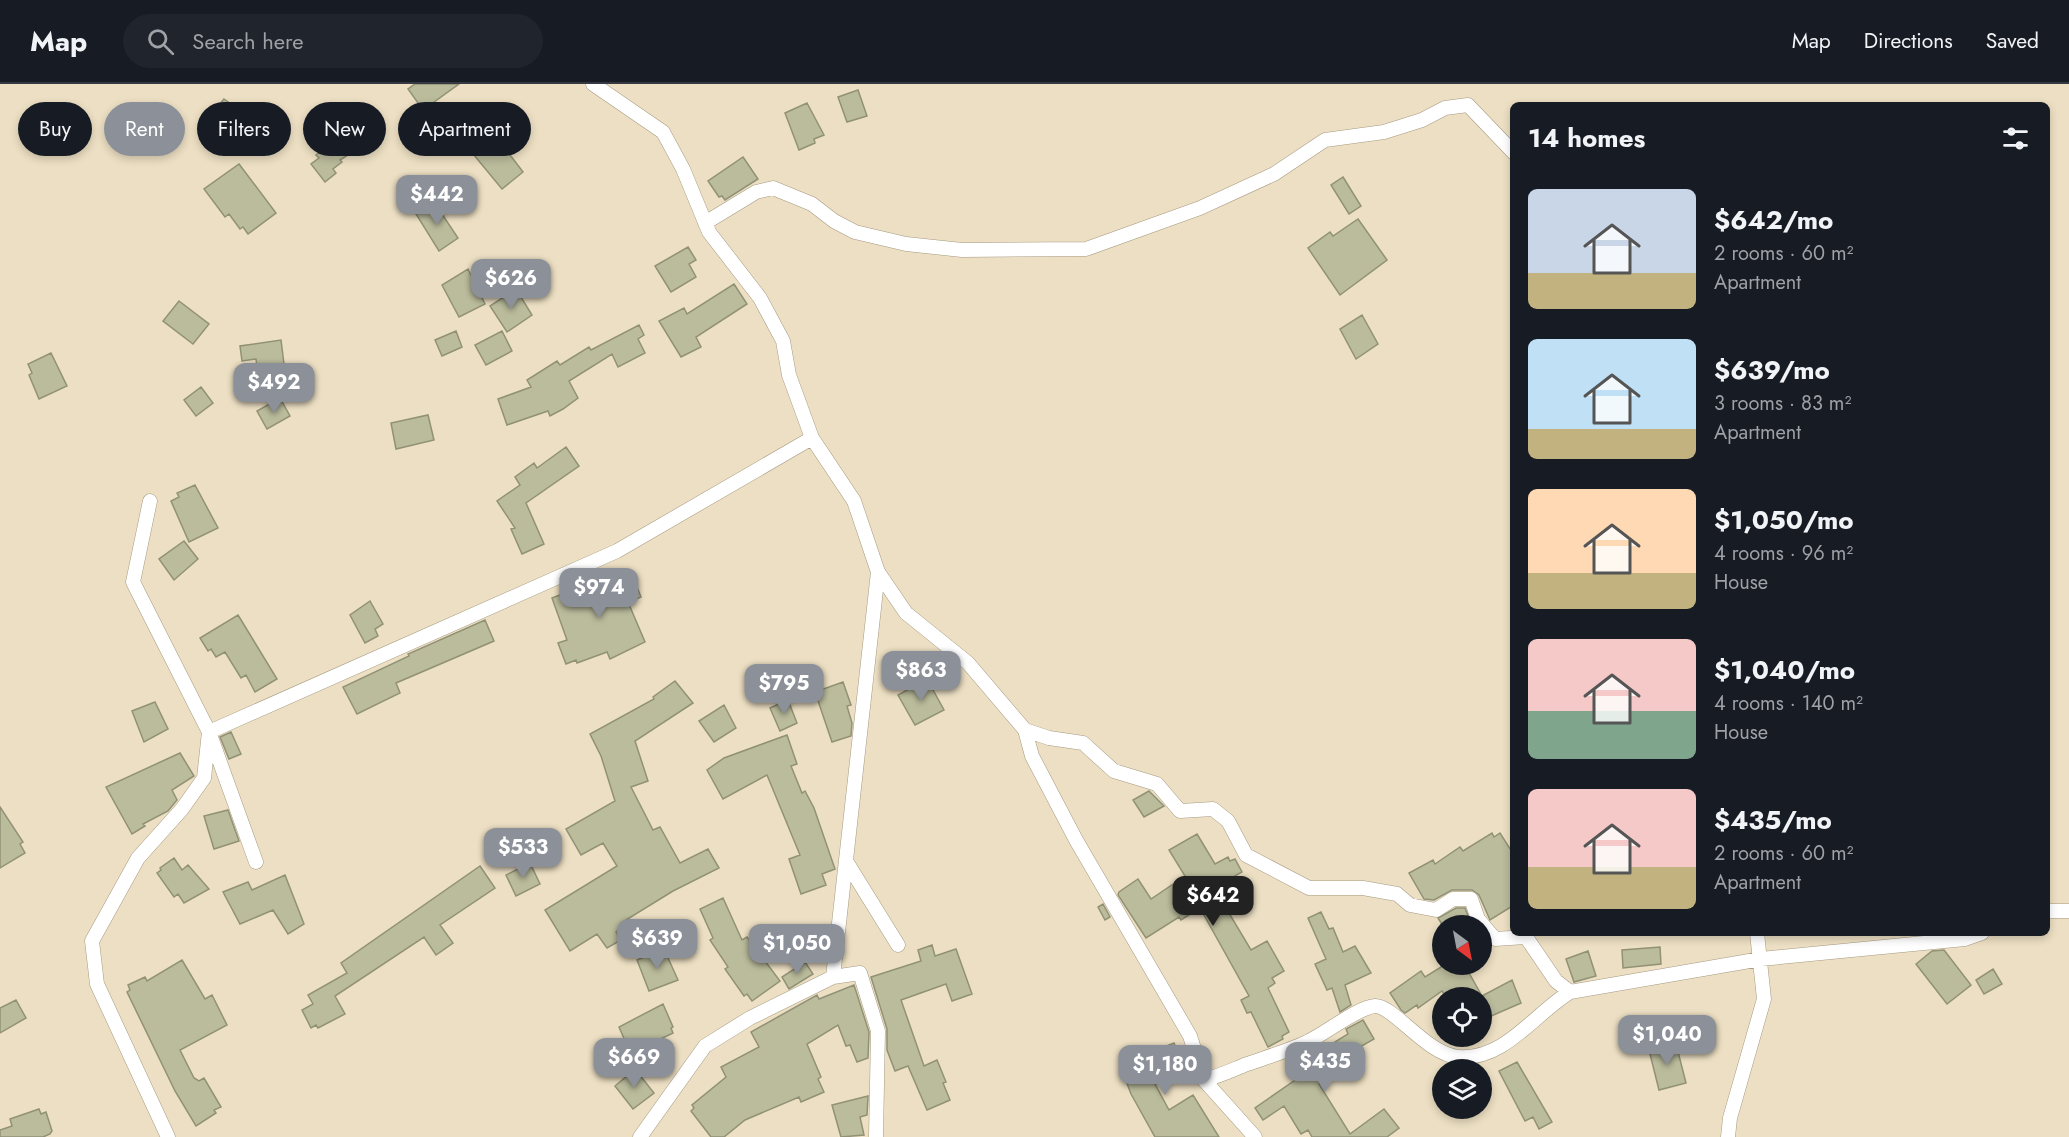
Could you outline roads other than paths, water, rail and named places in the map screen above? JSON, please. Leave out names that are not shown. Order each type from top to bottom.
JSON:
[{"type":"street","points":[[593,84],[663,132],[683,169],[709,232],[760,298],[783,341],[789,375],[812,438],[854,501],[878,572],[906,613],[968,663],[1025,730],[1032,756],[1076,840],[1190,1036],[1204,1080],[1255,1137]]},
{"type":"street","points":[[705,223],[756,192],[773,188],[812,204],[834,221],[855,232],[906,244],[962,250],[1086,249],[1200,208],[1275,174],[1325,140],[1384,132],[1422,120],[1445,108],[1468,105],[1510,149]]},
{"type":"street","points":[[209,732],[617,551],[812,438]]},
{"type":"street","points":[[150,501],[134,582],[209,732],[256,862]]},
{"type":"street","points":[[833,977],[878,572]]},
{"type":"street","points":[[1025,730],[1083,743],[1114,771],[1157,784],[1180,811],[1213,810],[1228,821],[1246,855],[1309,888],[1363,888],[1397,894],[1410,905],[1436,910],[1452,899],[1471,899],[1478,919],[1495,939],[1526,937],[1556,981],[1570,992]]},
{"type":"street","points":[[168,1137],[97,984],[92,941],[138,858],[182,809],[204,778],[209,732]]},
{"type":"street","points":[[846,861],[898,945]]},
{"type":"street","points":[[2050,911],[2069,911]]},
{"type":"street","points":[[1728,1137],[1730,1118],[1764,999],[1757,936]]},
{"type":"street","points":[[1204,1080],[1227,1074],[1306,1042],[1364,1008],[1377,1005],[1387,1009],[1408,1031],[1442,1052],[1457,1057],[1481,1056],[1503,1046],[1553,1002],[1570,992],[1761,959],[1965,939],[1974,936]]},
{"type":"street","points":[[639,1137],[705,1046],[750,1018],[833,977],[860,973],[878,1031],[876,1137]]}]
